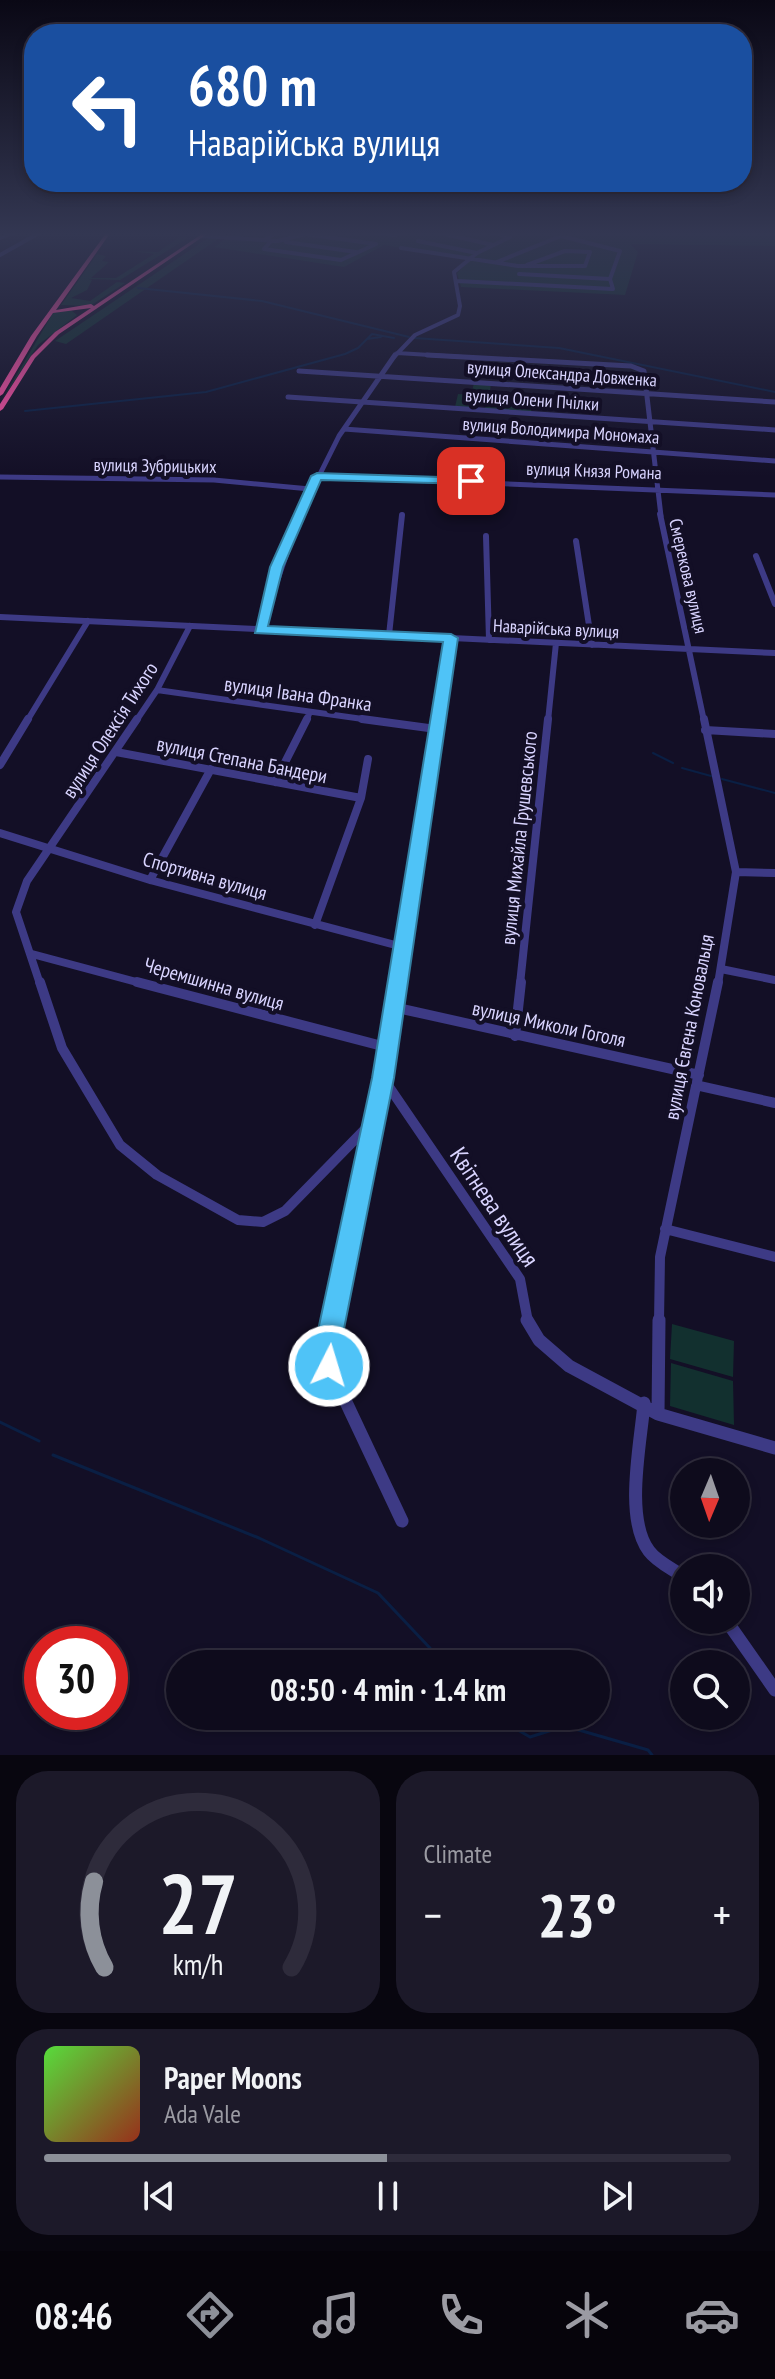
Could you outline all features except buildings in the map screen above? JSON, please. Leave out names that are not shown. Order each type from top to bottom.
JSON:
[{"type":"highway","points":[[0,394],[50,314]]},
{"type":"highway","points":[[74,321],[78,314]]},
{"type":"highway","points":[[0,409],[33,357],[84,314]]},
{"type":"street","points":[[260,630],[276,567],[310,489],[360,402],[410,337],[458,314]]},
{"type":"street","name":"Смерекова вулиця","points":[[397,353],[639,368],[644,371],[655,487],[690,650]]},
{"type":"street","name":"вулиця Олександра Довженка","points":[[299,371],[775,402]]},
{"type":"street","name":"вулиця Олени Пчілки","points":[[288,397],[775,430]]},
{"type":"street","name":"вулиця Володимира Мономаха","points":[[344,429],[775,461]]},
{"type":"street","name":"вулиця Князя Романа","points":[[317,476],[655,487],[775,495]]},
{"type":"street","name":"вулиця Зубрицьких","points":[[0,477],[214,480],[310,489]]},
{"type":"street","points":[[389,635],[402,515]]},
{"type":"street","points":[[486,536],[489,640]]},
{"type":"street","points":[[576,541],[592,645]]},
{"type":"street","points":[[756,556],[775,604]]},
{"type":"street","name":"Наварійська вулиця","points":[[0,617],[775,653]]},
{"type":"street","points":[[0,765],[88,621]]},
{"type":"street","name":"вулиця Олексія Тихого","points":[[190,626],[157,690],[50,848],[17,903],[16,912],[62,1048],[120,1145],[157,1175],[238,1220],[263,1223],[285,1211],[376,1118]]},
{"type":"street","points":[[402,1521],[329,1366],[327,1349],[383,1078],[451,638]]},
{"type":"street","name":"вулиця Михайла Грушевського","points":[[515,1036],[556,643]]},
{"type":"street","name":"вулиця Євгена Коновальця","points":[[658,1414],[660,1257],[721,969],[736,872],[690,650]]},
{"type":"street","name":"вулиця Івана Франка","points":[[157,690],[309,714],[436,729]]},
{"type":"street","points":[[275,782],[309,714]]},
{"type":"street","points":[[705,730],[775,734]]},
{"type":"street","name":"вулиця Степана Бандери","points":[[116,752],[361,798]]},
{"type":"street","points":[[315,925],[361,798],[368,759]]},
{"type":"street","points":[[150,880],[211,769]]},
{"type":"street","name":"Спортивна вулиця","points":[[0,833],[150,880],[403,947]]},
{"type":"street","points":[[736,872],[775,873]]},
{"type":"street","name":"Черемшинна вулиця","points":[[32,954],[157,985],[313,1031],[386,1047]]},
{"type":"street","points":[[721,969],[775,980]]},
{"type":"street","name":"вулиця Миколи Гоголя","points":[[393,1007],[697,1080],[775,1103]]},
{"type":"street","name":"Квітнева вулиця","points":[[383,1078],[520,1279],[526,1298],[526,1318],[546,1349],[577,1372],[644,1403],[658,1414]]},
{"type":"street","points":[[665,1229],[775,1257]]},
{"type":"street","points":[[644,1403],[637,1514],[640,1535],[649,1551],[670,1567]]},
{"type":"street","points":[[658,1414],[775,1448]]},
{"type":"street","points":[[736,1634],[775,1690]]},
{"type":"green space","points":[[52,314],[77,315],[38,345],[0,403]]},
{"type":"green space","points":[[95,314],[110,314],[66,344],[55,341]]},
{"type":"green space","points":[[474,383],[491,384],[489,397],[533,399],[531,412],[485,409],[487,396],[472,395],[469,408],[455,407],[458,394],[471,395]]},
{"type":"green space","points":[[672,1324],[734,1341],[733,1377],[670,1359]]},
{"type":"green space","points":[[671,1363],[733,1381],[734,1425],[670,1406]]},
{"type":"waterway","points":[[315,314],[409,337]]},
{"type":"waterway","points":[[367,339],[372,334],[394,338]]},
{"type":"waterway","points":[[367,339],[381,337]]},
{"type":"waterway","points":[[414,338],[559,348],[775,392]]},
{"type":"waterway","points":[[25,411],[206,392],[345,354],[367,339]]},
{"type":"waterway","points":[[653,753],[673,763]]},
{"type":"waterway","points":[[682,768],[711,776]]},
{"type":"waterway","points":[[722,779],[775,793]]},
{"type":"waterway","points":[[0,1422],[39,1441]]},
{"type":"waterway","points":[[53,1455],[259,1538],[378,1593],[432,1650]]},
{"type":"waterway","points":[[518,1730],[530,1737],[552,1730]]},
{"type":"waterway","points":[[579,1730],[648,1750],[652,1755]]},
{"type":"route","points":[[329,1366],[327,1349],[383,1078],[451,638],[260,630],[276,567],[317,476],[471,481]]}]
